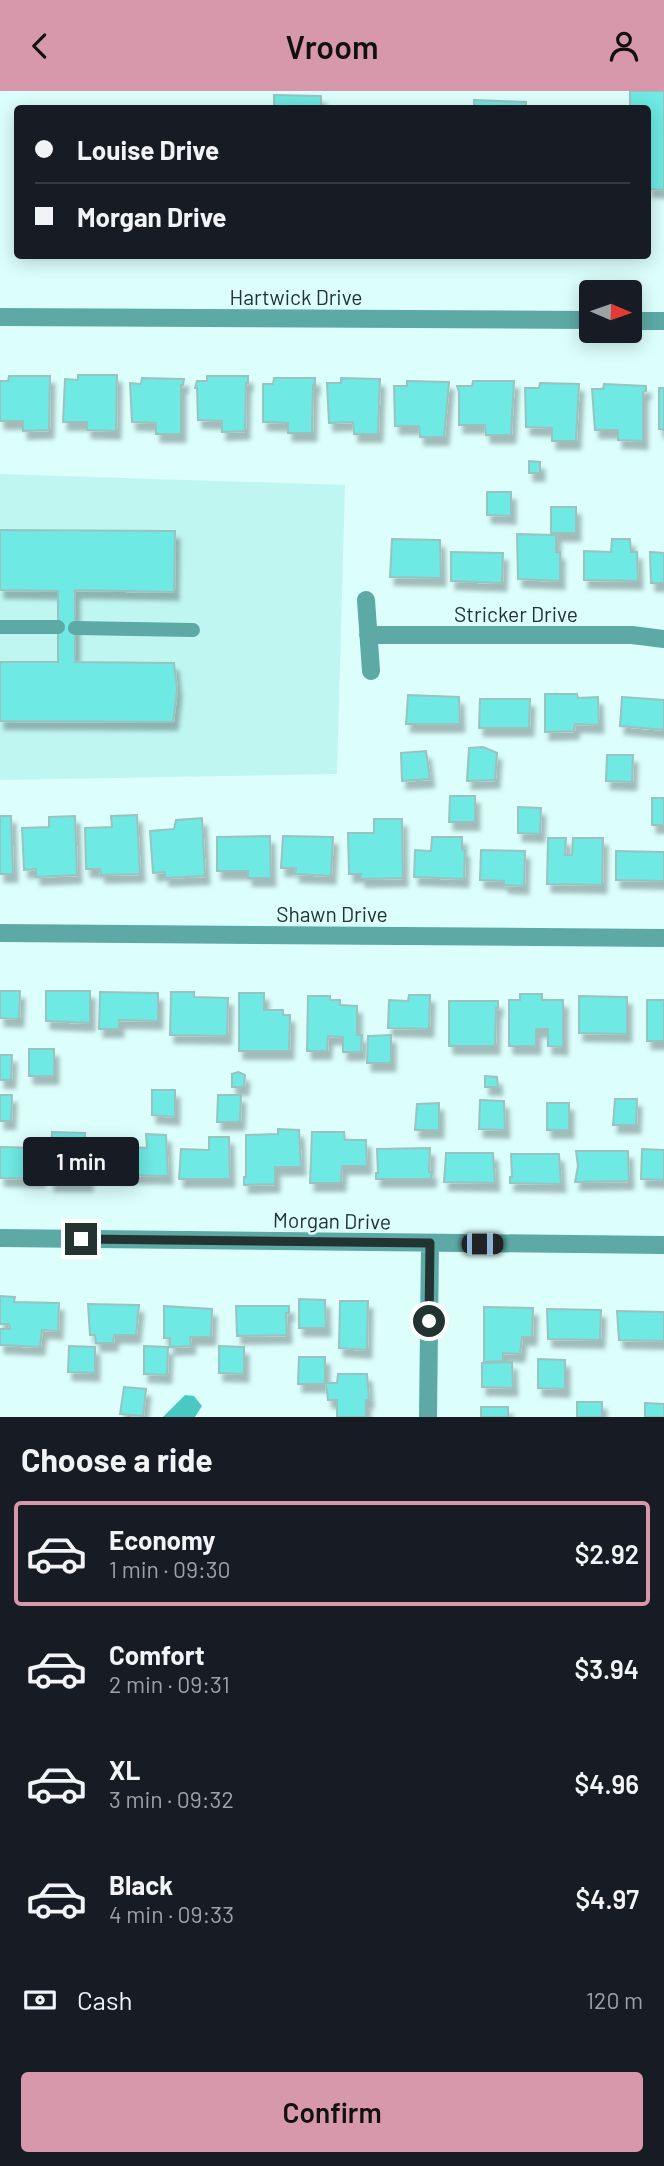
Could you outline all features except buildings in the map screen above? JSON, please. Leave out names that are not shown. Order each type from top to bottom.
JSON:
[{"type":"street","name":"Hartwick Drive","points":[[0,317],[579,320]]},
{"type":"street","points":[[642,321],[664,321]]},
{"type":"street","points":[[366,600],[372,671]]},
{"type":"street","name":"Stricker Drive","points":[[368,635],[632,635],[664,639]]},
{"type":"street","name":"Shawn Drive","points":[[0,933],[664,938]]},
{"type":"street","name":"Morgan Drive","points":[[0,1238],[664,1245]]},
{"type":"street","points":[[428,1417],[430,1243]]},
{"type":"lane","points":[[0,627],[58,627]]},
{"type":"lane","points":[[75,628],[193,629]]},
{"type":"shaded area","points":[[0,474],[345,485],[337,774],[0,780]]},
{"type":"water","points":[[185,1395],[194,1396],[202,1406],[195,1417],[163,1417]]},
{"type":"route","points":[[81,1239],[430,1243],[429,1321]]}]
